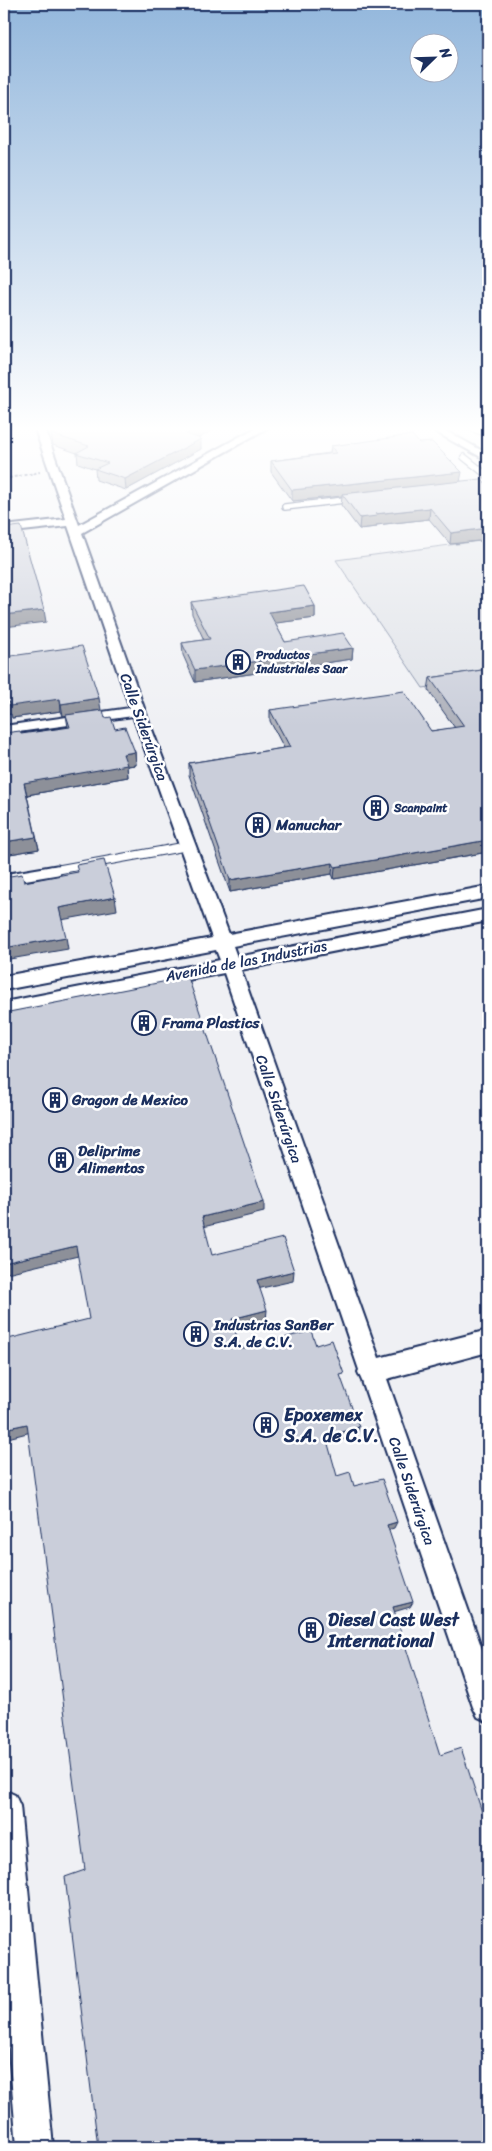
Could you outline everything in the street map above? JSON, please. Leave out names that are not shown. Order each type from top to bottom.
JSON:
[{"type":"street","points":[[4,530],[68,526]]},
{"type":"street","name":"Calle Siderúrgica","points":[[75,526],[138,711],[222,941],[370,1372],[488,1707]]},
{"type":"street","points":[[4,730],[138,711]]},
{"type":"street","name":"Avenida de las Industrias","points":[[4,983],[488,892]]},
{"type":"street","name":"Avenida de las Industrias","points":[[4,1009],[488,915]]},
{"type":"street","points":[[370,1372],[488,1341]]},
{"type":"street","points":[[4,1806],[35,2147]]},
{"type":"lane","points":[[4,878],[188,846]]},
{"type":"shaded area","points":[[4,526],[488,526],[488,2147],[4,2147]]},
{"type":"shaded area","points":[[488,540],[488,678],[423,688],[336,560]]},
{"type":"building","points":[[21,526],[44,610],[4,615],[4,528]]},
{"type":"building","points":[[445,526],[488,526],[488,528],[451,533]]},
{"type":"building","points":[[304,586],[315,606],[269,612],[285,642],[343,633],[353,648],[195,670],[182,643],[210,639],[191,602]]},
{"type":"building","points":[[82,646],[99,698],[61,704],[60,699],[10,706],[9,702],[4,703],[4,657]]},
{"type":"building","points":[[488,669],[488,840],[335,867],[333,863],[230,880],[189,763],[290,747],[270,710],[404,691],[431,731],[464,726],[430,678]]},
{"type":"building","points":[[103,710],[105,718],[111,717],[115,729],[125,727],[135,752],[123,754],[127,765],[24,783],[36,837],[4,842],[4,733],[20,731],[21,734],[70,727],[66,715]]},
{"type":"building","points":[[104,860],[115,897],[59,908],[66,937],[4,948],[4,877],[22,874],[24,882],[78,872],[76,865]]},
{"type":"building","points":[[188,977],[264,1202],[202,1217],[212,1255],[283,1238],[294,1271],[257,1280],[267,1310],[232,1319],[240,1349],[311,1331],[316,1345],[332,1340],[344,1374],[340,1375],[359,1427],[326,1437],[337,1476],[350,1472],[354,1486],[382,1479],[397,1522],[387,1525],[413,1602],[393,1607],[440,1755],[461,1748],[488,1830],[488,2147],[98,2147],[65,1877],[85,1870],[27,1424],[4,1429],[4,1340],[89,1319],[76,1246],[4,1263],[4,1013]]},
{"type":"place","name":"Productos Industriales Saar","points":[[238,662]]},
{"type":"place","name":"Scanpaint","points":[[376,808]]},
{"type":"place","name":"Manuchar","points":[[258,825]]},
{"type":"place","name":"Frama Plastics","points":[[144,1023]]},
{"type":"place","name":"Gragon de Mexico","points":[[55,1100]]},
{"type":"place","name":"Deliprime Alimentos","points":[[61,1160]]},
{"type":"place","name":"Industrias SanBer S.A. de C.V.","points":[[196,1334]]},
{"type":"place","name":"Epoxemex S.A. de C.V.","points":[[266,1425]]},
{"type":"place","name":"Diesel Cast West International","points":[[311,1630]]}]
